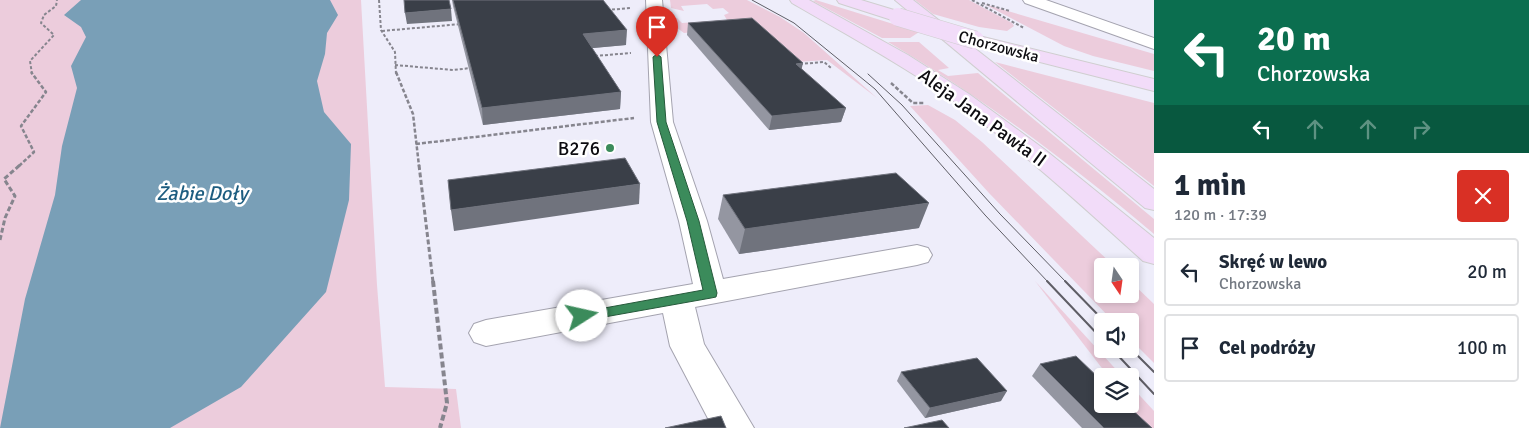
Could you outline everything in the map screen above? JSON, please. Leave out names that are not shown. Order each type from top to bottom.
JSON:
[{"type":"main road","name":"Aleja Jana Pawła II","points":[[798,0],[899,57],[961,98],[1035,152],[1154,254]]},
{"type":"main road","name":"Chorzowska","points":[[845,0],[901,9],[975,40],[1154,85]]},
{"type":"main road","name":"Aleja Jana Pawła II","points":[[901,9],[1154,202]]},
{"type":"street","points":[[1031,0],[1154,44]]},
{"type":"street","points":[[646,3],[662,122],[693,221],[711,293]]},
{"type":"street","points":[[486,334],[917,255]]},
{"type":"street","points":[[677,299],[687,346],[734,428]]},
{"type":"path","points":[[0,240],[5,218],[15,196],[4,179],[34,152],[21,126],[46,92],[31,73],[30,61],[54,35],[41,23],[44,15],[56,6],[57,0]]},
{"type":"path","points":[[379,0],[382,31],[395,52],[395,71],[413,114],[446,403],[440,428]]},
{"type":"path","points":[[600,11],[646,3]]},
{"type":"path","points":[[382,31],[462,24]]},
{"type":"path","points":[[590,57],[635,52]]},
{"type":"path","points":[[794,65],[824,62],[831,68]]},
{"type":"path","points":[[395,66],[453,70],[471,68]]},
{"type":"path","points":[[416,144],[628,119],[639,116]]},
{"type":"shaded area","name":"Żabie Doły","points":[[0,0],[361,0],[377,285],[385,387],[456,389],[461,428],[0,428]]},
{"type":"shaded area","points":[[670,0],[747,0],[780,17],[804,33],[877,98],[827,60],[797,62],[713,30],[684,33],[677,28],[672,18],[677,18],[682,23],[727,20],[724,15],[729,13],[723,8],[713,9],[707,4],[681,6],[684,11],[671,8]]},
{"type":"shaded area","points":[[816,0],[919,32],[910,38],[882,38],[813,1]]},
{"type":"shaded area","points":[[915,0],[969,0],[1012,23],[1014,26],[1007,31],[979,27],[933,14]]},
{"type":"shaded area","points":[[984,4],[1154,54],[1154,71],[1093,56],[1064,46]]},
{"type":"shaded area","points":[[888,42],[919,42],[949,68],[938,70],[948,76],[978,73],[1154,219],[1154,234],[1025,132],[923,63]]},
{"type":"shaded area","points":[[995,62],[1154,103],[1154,186]]},
{"type":"shaded area","points":[[928,105],[955,120],[982,142],[1105,258],[1094,258],[1094,301],[989,193],[910,106]]},
{"type":"shaded area","points":[[1035,281],[1094,345],[1094,358]]},
{"type":"shaded area","points":[[1139,290],[1154,304],[1154,363],[1139,348],[1139,313],[1105,313],[1096,303],[1139,303]]},
{"type":"shaded area","points":[[1094,358],[1106,358],[1115,368],[1102,368]]},
{"type":"shaded area","points":[[1139,395],[1154,411],[1154,428],[1148,428],[1136,413],[1139,413]]},
{"type":"water","name":"Żabie Doły","points":[[81,0],[330,0],[338,15],[327,33],[325,54],[317,81],[324,112],[351,144],[349,200],[326,292],[241,387],[170,428],[0,428],[25,299],[55,195],[62,146],[77,88],[71,66],[86,37],[81,27],[64,15]]},
{"type":"building","points":[[404,0],[449,0],[451,9],[405,13]]},
{"type":"building","points":[[453,0],[603,0],[627,30],[583,34],[621,92],[482,108]]},
{"type":"building","points":[[752,18],[803,63],[796,64],[846,108],[772,116],[688,23]]},
{"type":"building","points":[[625,158],[640,184],[451,210],[448,180]]},
{"type":"building","points":[[896,173],[929,203],[745,229],[723,195]]},
{"type":"building","points":[[1076,356],[1094,373],[1094,413],[1136,413],[1152,428],[1104,428],[1040,364]]},
{"type":"building","points":[[977,358],[1007,391],[930,408],[901,372]]},
{"type":"building","points":[[721,416],[726,428],[665,428]]},
{"type":"building","points":[[942,420],[949,428],[904,428]]},
{"type":"tram line","points":[[752,0],[794,23],[875,89],[985,215],[1048,282]]},
{"type":"tram line","points":[[868,74],[902,105],[1000,214],[1066,282]]},
{"type":"tram line","points":[[1047,281],[1094,331]]},
{"type":"tram line","points":[[1065,281],[1096,313]]},
{"type":"tram line","points":[[1139,357],[1154,372]]},
{"type":"tram line","points":[[1120,358],[1154,394]]},
{"type":"place","name":"B276","points":[[610,148]]},
{"type":"route","points":[[582,316],[711,293],[693,221],[662,122],[657,57]]}]
